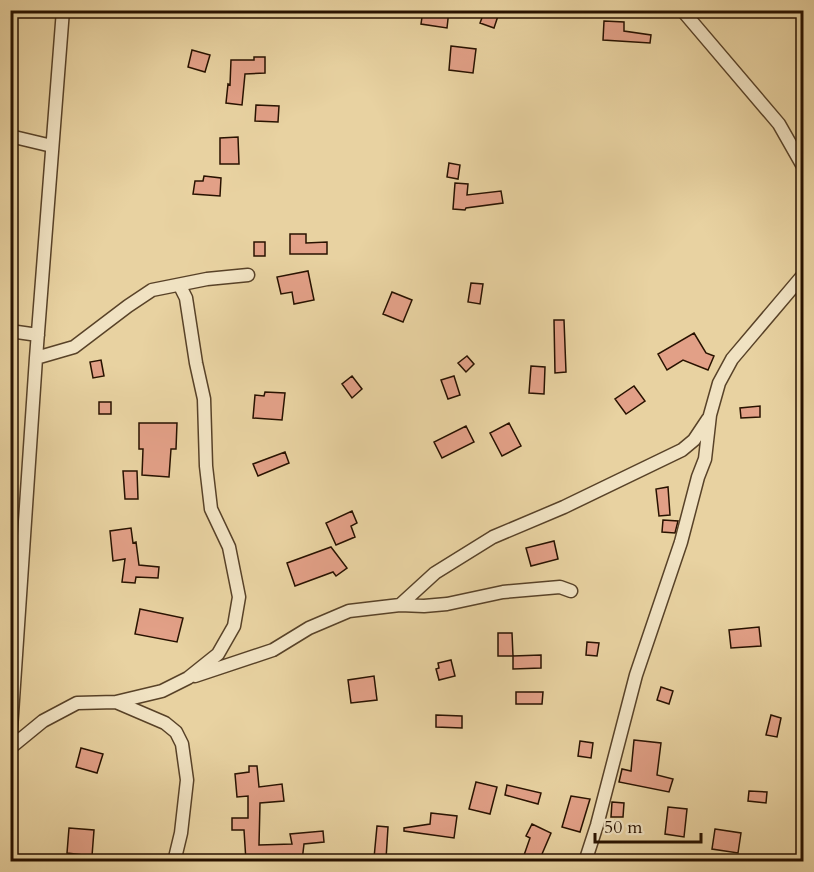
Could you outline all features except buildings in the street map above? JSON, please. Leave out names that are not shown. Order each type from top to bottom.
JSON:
[{"type":"street","points":[[10,746],[13,661],[63,10]]},
{"type":"street","points":[[682,10],[779,124],[804,168]]},
{"type":"street","points":[[10,136],[52,146]]},
{"type":"street","points":[[585,861],[597,825],[636,675],[681,542],[705,459],[710,415],[724,371],[804,274]]},
{"type":"street","points":[[36,358],[74,347],[152,290],[207,279],[248,275]]},
{"type":"street","points":[[180,286],[186,298],[204,399],[210,508],[229,547],[239,597],[234,626],[218,654],[188,678]]},
{"type":"street","points":[[10,331],[38,336]]},
{"type":"street","points":[[400,604],[435,573],[494,537],[564,507],[682,450],[694,440],[710,415]]},
{"type":"street","points":[[10,746],[43,720],[78,703],[116,702],[162,691],[188,678],[273,650],[309,628],[349,611],[400,604],[424,606],[447,604],[502,592],[560,587],[572,591]]},
{"type":"street","points":[[116,702],[165,723],[176,732],[182,744],[188,780],[181,833],[174,861]]}]
